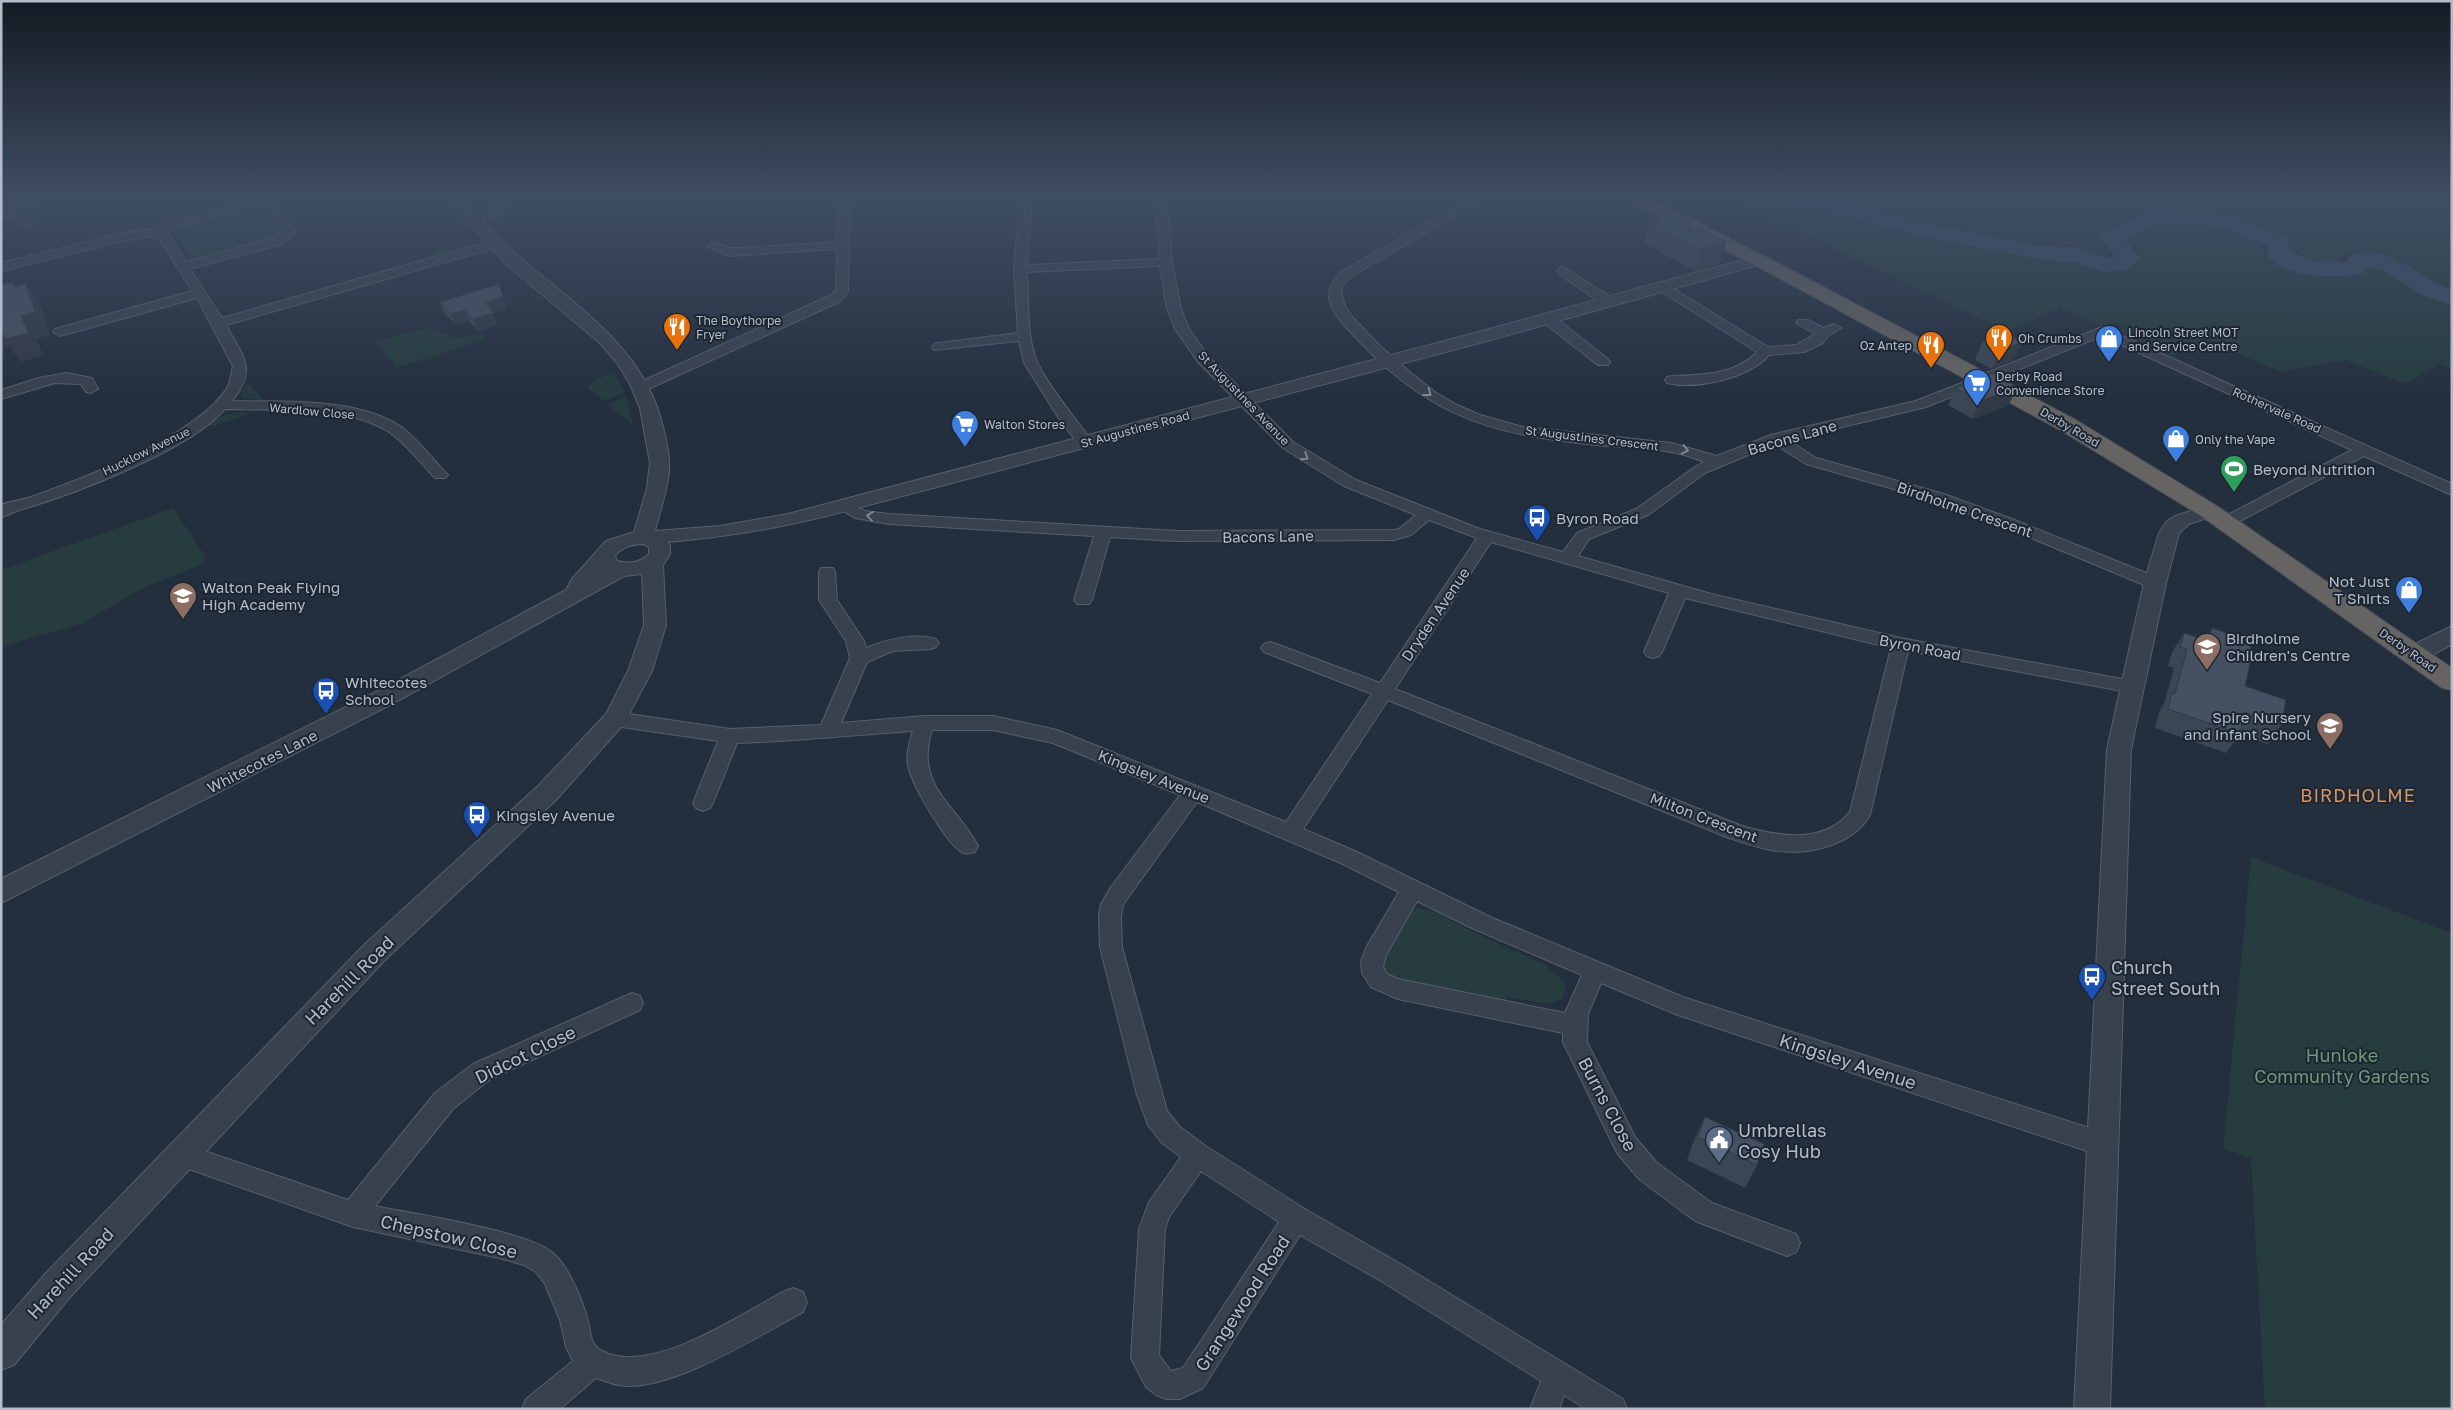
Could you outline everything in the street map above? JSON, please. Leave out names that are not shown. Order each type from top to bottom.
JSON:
[{"type":"highway","name":"Derby Road","points":[[1768,265],[2068,425],[2217,517],[2452,681]]},
{"type":"street","name":"Hucklow Avenue","points":[[4,508],[21,505],[63,490],[162,446],[206,420],[222,405],[236,387],[240,365],[219,323],[201,293],[180,265]]},
{"type":"street","points":[[182,268],[193,265]]},
{"type":"street","points":[[219,323],[422,265]]},
{"type":"street","points":[[518,265],[618,350],[630,364],[649,401],[659,456],[658,484],[651,503],[644,538],[657,542],[660,550],[655,558]]},
{"type":"street","points":[[641,387],[836,298],[842,291],[842,265]]},
{"type":"street","points":[[1020,265],[1025,336],[1031,362],[1067,420],[1085,443]]},
{"type":"street","points":[[1020,269],[1108,265]]},
{"type":"street","name":"St Augustines Avenue","points":[[1166,265],[1174,309],[1182,329],[1203,358],[1288,445],[1328,471],[1426,514],[1487,536]]},
{"type":"street","name":"St Augustines Crescent","points":[[1361,265],[1339,280],[1335,287],[1336,304],[1343,316],[1390,361],[1443,404],[1482,421],[1507,428],[1565,438],[1677,448],[1703,455],[1716,462]]},
{"type":"street","name":"St Augustines Road","points":[[720,532],[655,558],[641,567],[615,561],[629,539],[720,532],[788,520],[1085,443],[1548,319],[1742,265]]},
{"type":"street","points":[[1562,271],[1609,302]]},
{"type":"street","points":[[1664,287],[1765,351],[1798,350],[1818,340],[1828,331],[1803,323]]},
{"type":"street","points":[[61,348],[58,327],[201,293]]},
{"type":"street","points":[[1548,319],[1602,362]]},
{"type":"street","name":"Bacons Lane","points":[[1568,559],[1583,536],[1649,508],[1700,470],[1716,462],[1776,438],[1898,411],[1985,379],[2102,331]]},
{"type":"street","name":"Rothervale Road","points":[[2102,331],[2452,490]]},
{"type":"street","points":[[938,346],[1025,336]]},
{"type":"street","points":[[1672,380],[1710,377],[1750,366],[1760,359],[1765,351]]},
{"type":"street","points":[[1750,366],[1764,376]]},
{"type":"street","points":[[1,395],[56,378],[71,377],[86,381],[91,389]]},
{"type":"street","name":"Wardlow Close","points":[[222,405],[349,412],[377,420],[395,430],[440,475]]},
{"type":"street","name":"Birdholme Crescent","points":[[1776,438],[1811,461],[1938,497],[2006,522],[2155,583]]},
{"type":"street","points":[[2092,1409],[2119,749],[2163,551],[2174,525],[2217,517],[2365,449]]},
{"type":"street","points":[[651,503],[660,517],[680,534]]},
{"type":"street","points":[[651,503],[635,516],[615,561],[639,584],[652,591]]},
{"type":"street","name":"Bacons Lane","points":[[843,506],[860,515],[898,519],[1207,537],[1394,535],[1409,529],[1426,514]]},
{"type":"street","points":[[1083,600],[1103,532]]},
{"type":"street","name":"Byron Road","points":[[1487,536],[1679,591],[1778,616],[1901,644],[2134,687]]},
{"type":"street","name":"Dryden Avenue","points":[[1290,832],[1487,536]]},
{"type":"street","name":"Harehill Road","points":[[1,1352],[58,1285],[355,973],[547,793],[615,719],[640,671],[652,634],[656,610],[652,591],[655,558]]},
{"type":"street","name":"Whitecotes Lane","points":[[1,892],[384,698],[518,627],[571,594],[615,561]]},
{"type":"street","points":[[826,572],[828,600],[855,641],[860,658]]},
{"type":"street","points":[[1653,652],[1679,591]]},
{"type":"street","points":[[2413,654],[2452,633]]},
{"type":"street","points":[[828,732],[860,658],[876,649],[894,643],[930,643]]},
{"type":"street","name":"Milton Crescent","points":[[1383,691],[1736,832],[1777,843],[1804,843],[1838,833],[1856,822],[1860,815],[1901,644]]},
{"type":"street","points":[[1270,648],[1383,691]]},
{"type":"street","name":"Kingsley Avenue","points":[[615,719],[730,736],[828,732],[924,723],[993,723],[1036,731],[1194,792],[1290,832],[1413,888],[1482,923],[1678,1005],[2102,1144]]},
{"type":"street","points":[[924,723],[918,751],[920,776],[968,846]]},
{"type":"street","points":[[703,803],[730,736]]},
{"type":"street","name":"Grangewood Road","points":[[1194,792],[1112,904],[1109,928],[1111,947],[1149,1095],[1157,1117],[1172,1135],[1198,1155],[1296,1218],[1390,1272],[1613,1409]]},
{"type":"street","points":[[1413,888],[1370,964],[1373,976],[1384,984],[1398,989],[1574,1025],[1578,1004],[1596,972]]},
{"type":"street","name":"Didcot Close","points":[[353,1214],[444,1101],[481,1072],[632,1003]]},
{"type":"street","name":"Burns Close","points":[[1574,1025],[1575,1042],[1626,1145],[1648,1171],[1704,1212],[1787,1243]]},
{"type":"street","name":"Chepstow Close","points":[[182,1155],[353,1214],[499,1245],[529,1254],[544,1262],[555,1275],[574,1320],[580,1347],[591,1362]]},
{"type":"street","name":"Grangewood Road","points":[[1198,1155],[1158,1211],[1152,1229],[1145,1358],[1156,1377],[1166,1385],[1180,1385],[1193,1378],[1296,1218]]},
{"type":"street","points":[[536,1409],[575,1379],[591,1362],[618,1371],[659,1368],[696,1354],[793,1302]]},
{"type":"street","points":[[1544,1409],[1558,1376]]},
{"type":"green space","points":[[1868,265],[2099,265],[2116,270],[2124,265],[2285,265],[2313,272],[2332,274],[2361,271],[2365,265],[2379,266],[2432,295],[2452,302],[2452,369],[2440,364],[2405,384],[2346,360],[2280,372],[2210,341],[2171,356],[2117,330],[2125,326],[2114,321],[2104,326],[2060,308],[2007,332]]},
{"type":"green space","points":[[2315,265],[2337,265],[2330,266]]},
{"type":"green space","points":[[2395,265],[2452,265],[2452,289],[2425,281]]},
{"type":"green space","points":[[425,328],[455,338],[482,335],[486,339],[396,368],[376,342]]},
{"type":"green space","points":[[614,373],[625,392],[604,401],[588,387],[597,379]]},
{"type":"green space","points":[[249,384],[262,400],[242,398],[241,392]]},
{"type":"green space","points":[[626,396],[633,425],[607,405]]},
{"type":"green space","points":[[242,412],[252,413],[213,426],[207,425],[224,415]]},
{"type":"green space","points":[[173,508],[203,553],[205,563],[143,588],[83,623],[1,647],[1,570]]},
{"type":"green space","name":"Hunloke Community Gardens","points":[[2251,857],[2452,933],[2452,1409],[2265,1409],[2251,1158],[2223,1149]]},
{"type":"green space","points":[[1418,908],[1435,912],[1547,966],[1564,982],[1565,992],[1561,1000],[1547,1004],[1507,997],[1504,1003],[1397,981],[1386,971],[1382,958],[1408,914]]},
{"type":"building","points":[[13,282],[15,287],[26,284],[35,312],[21,316],[29,333],[5,339],[1,331],[1,285]]},
{"type":"building","points":[[499,284],[503,297],[486,303],[493,313],[473,319],[464,310],[451,314],[440,302]]},
{"type":"building","points":[[2004,333],[2022,342],[2000,351],[1982,342]]},
{"type":"building","points":[[1992,373],[2017,387],[1981,401],[1955,388]]},
{"type":"building","points":[[2212,628],[2239,637],[2238,642],[2251,646],[2249,654],[2252,655],[2245,686],[2286,700],[2281,725],[2244,712],[2240,734],[2168,709],[2172,693],[2175,694],[2187,649],[2180,647],[2184,633],[2209,641]]},
{"type":"building","points":[[1705,1117],[1764,1144],[1757,1165],[1698,1137]]},
{"type":"waterway","points":[[2102,265],[2119,265]]},
{"type":"waterway","points":[[2301,265],[2327,270],[2356,268],[2357,265]]},
{"type":"waterway","points":[[2391,265],[2430,290],[2452,298]]},
{"type":"place","name":"The Boythorpe Fryer","points":[[677,351]]},
{"type":"place","name":"Oh Crumbs","points":[[1999,362]]},
{"type":"place","name":"Lincoln Street MOT and Service Centre","points":[[2109,363]]},
{"type":"place","name":"Oz Antep","points":[[1931,369]]},
{"type":"place","name":"Derby Road Convenience Store","points":[[1977,407]]},
{"type":"place","name":"Walton Stores","points":[[965,448]]},
{"type":"place","name":"Only the Vape","points":[[2176,463]]},
{"type":"place","name":"Beyond Nutrition","points":[[2234,493]]},
{"type":"place","name":"Byron Road","points":[[1537,542]]},
{"type":"place","name":"Not Just T Shirts","points":[[2409,614]]},
{"type":"place","name":"Walton Peak Flying High Academy","points":[[183,620]]},
{"type":"place","name":"Birdholme Children's Centre","points":[[2207,671]]},
{"type":"place","name":"Whitecotes School","points":[[326,715]]},
{"type":"place","name":"Spire Nursery and Infant School","points":[[2330,750]]},
{"type":"place","name":"Kingsley Avenue","points":[[477,839]]},
{"type":"place","name":"Church Street South","points":[[2092,1001]]},
{"type":"place","name":"Umbrellas Cosy Hub","points":[[1719,1164]]},
{"type":"district","name":"BIRDHOLME","points":[[2358,795]]}]
